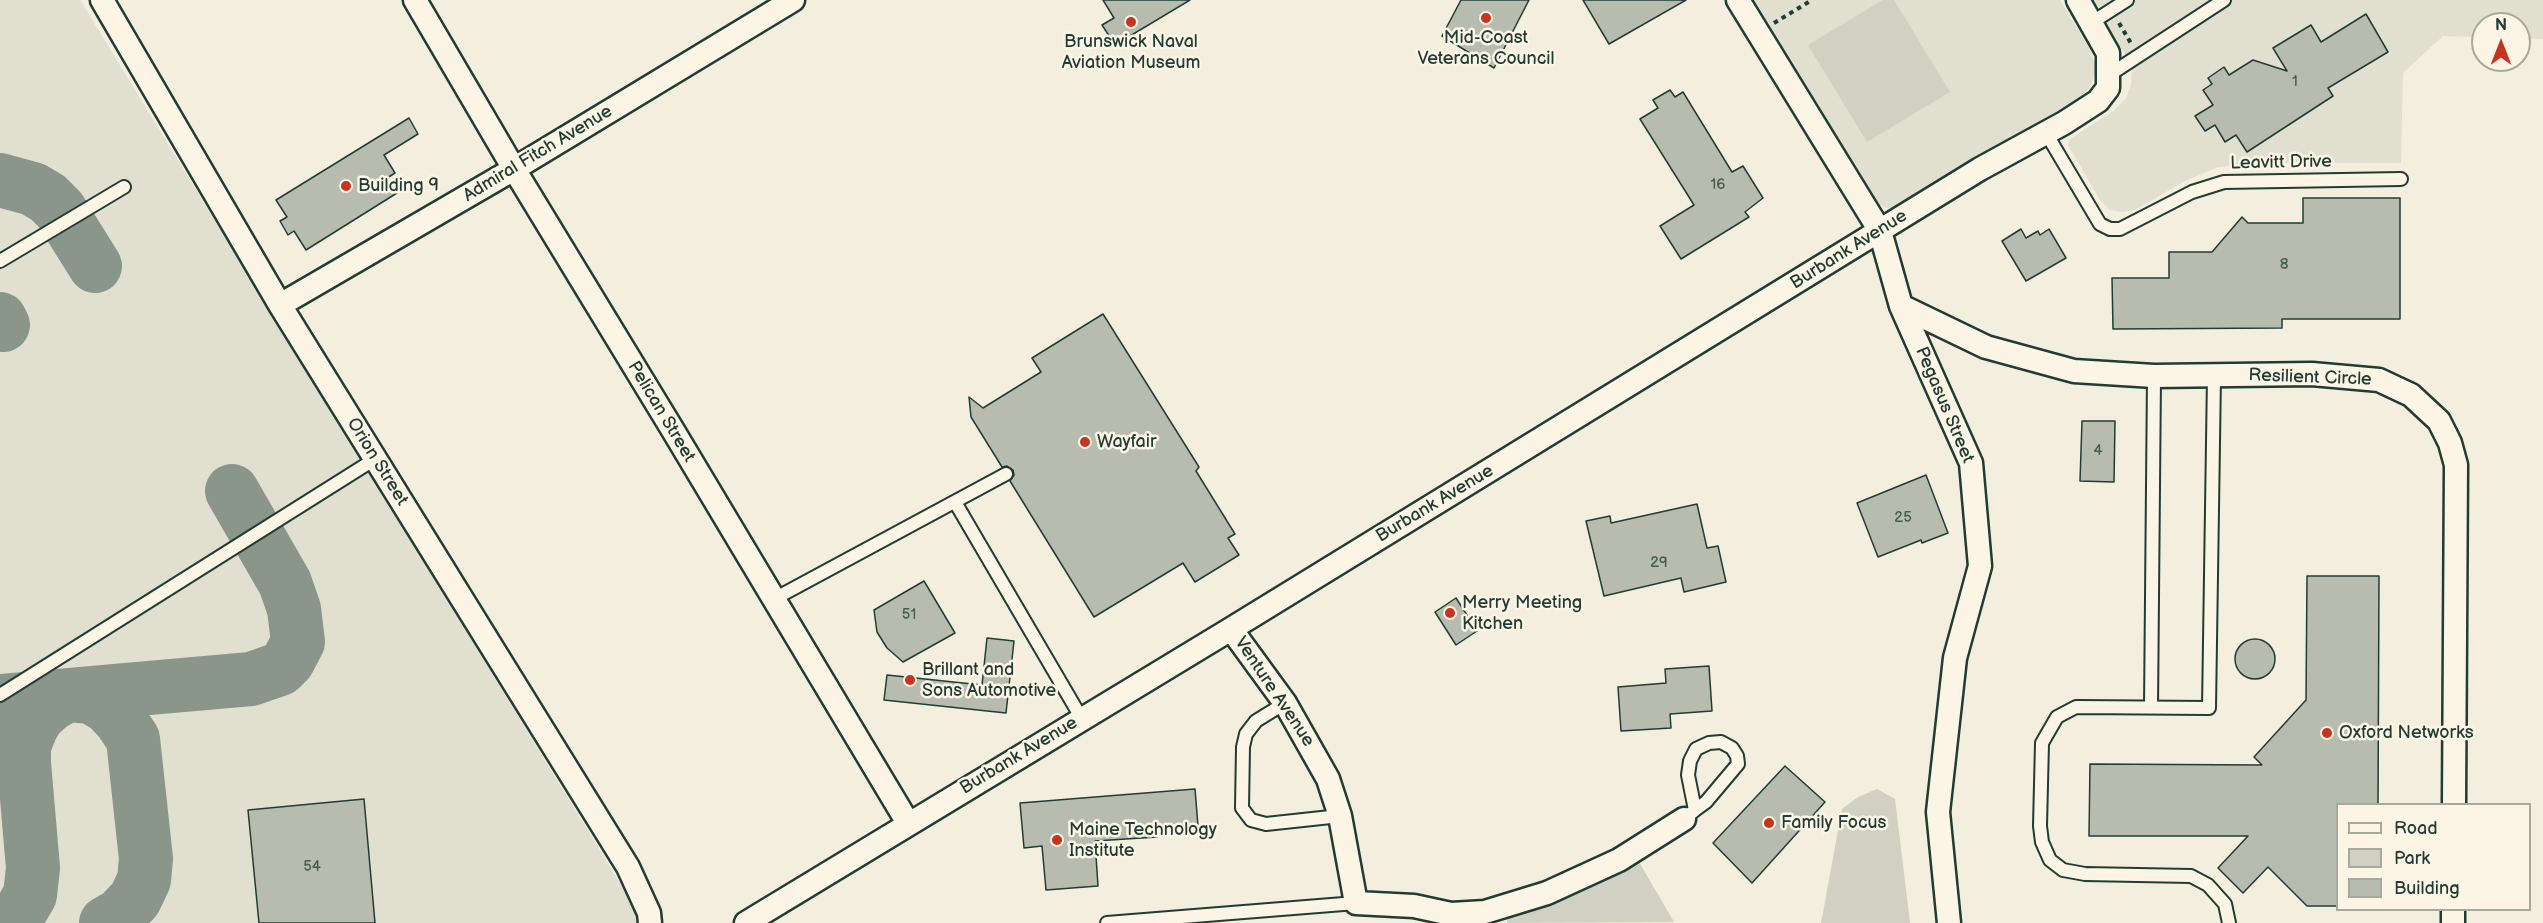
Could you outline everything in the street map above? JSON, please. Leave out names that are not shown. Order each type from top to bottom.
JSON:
[{"type":"street","name":"Orion Street","points":[[102,0],[280,305],[628,867],[649,913],[651,923]]},
{"type":"street","name":"Pelican Street","points":[[415,0],[514,169],[908,823]]},
{"type":"street","name":"Admiral Fitch Avenue","points":[[280,305],[514,169],[793,0]]},
{"type":"street","name":"Pegasus Street","points":[[1738,0],[1880,231],[1901,306],[1971,463],[1980,566],[1954,658],[1938,812],[1949,923]]},
{"type":"street","points":[[2078,0],[2108,52],[2109,75]]},
{"type":"street","name":"Burbank Avenue","points":[[746,923],[1231,629],[1980,169],[2098,101],[2108,88],[2109,75]]},
{"type":"street","name":"Resilient Circle","points":[[1901,306],[1986,346],[2074,371],[2154,376],[2312,374],[2379,380],[2411,395],[2439,421],[2450,443],[2456,465],[2454,803]]},
{"type":"street","name":"Venture Avenue","points":[[1231,629],[1285,703],[1328,779],[1341,816],[1356,903]]},
{"type":"street","points":[[1356,903],[1414,906],[1451,914],[1485,912],[1547,893],[1619,860],[1689,815]]},
{"type":"lane","points":[[2091,23],[2127,0]]},
{"type":"lane","points":[[2109,75],[2224,0]]},
{"type":"lane","name":"Leavitt Drive","points":[[2046,133],[2100,224],[2110,229],[2120,229],[2192,192],[2224,182],[2400,179]]},
{"type":"lane","points":[[0,261],[124,187]]},
{"type":"lane","points":[[2151,707],[2154,376]]},
{"type":"lane","points":[[2214,376],[2209,708],[2076,707],[2057,717],[2042,743],[2040,826],[2042,842],[2050,860],[2063,870],[2085,874],[2191,876],[2208,885],[2225,904],[2229,923]]},
{"type":"lane","points":[[0,695],[375,459]]},
{"type":"lane","points":[[774,599],[1006,474]]},
{"type":"lane","points":[[955,502],[1082,719]]},
{"type":"lane","points":[[1285,703],[1256,721],[1246,734],[1243,747],[1242,808],[1251,820],[1266,824],[1341,816]]},
{"type":"lane","points":[[1721,742],[1732,748],[1737,756],[1738,764],[1706,802],[1689,815],[1690,761],[1696,749],[1709,743],[1721,742]]},
{"type":"lane","points":[[1107,923],[1356,903]]},
{"type":"path","points":[[1758,32],[1812,0]]},
{"type":"path","points":[[2111,10],[2139,56]]},
{"type":"shaded area","points":[[0,0],[80,0],[634,906],[637,923],[0,923]]},
{"type":"shaded area","points":[[1754,0],[2060,0],[2089,48],[2095,64],[2094,77],[2089,89],[2078,98],[1897,208],[1889,208],[1880,205]]},
{"type":"shaded area","points":[[2093,0],[2543,0],[2543,39],[2531,38],[2531,12],[2471,12],[2471,37],[2443,36],[2403,73],[2401,163],[2260,163],[2218,167],[2185,181],[2135,210],[2123,212],[2110,210],[2100,200],[2068,145],[2070,139],[2115,110],[2126,98],[2131,85],[2132,66]]},
{"type":"green space","points":[[1883,0],[1894,0],[1950,92],[1867,142],[1808,45]]},
{"type":"green space","points":[[1877,789],[1895,799],[1910,923],[1821,923],[1842,809],[1858,797]]},
{"type":"green space","points":[[1639,862],[1674,922],[1507,923],[1507,915],[1596,882]]},
{"type":"building","name":"Brunswick Naval Aviation Museum","points":[[1103,0],[1190,0],[1115,45],[1102,25],[1114,18]]},
{"type":"building","name":"Mid-Coast Veterans Council","points":[[1461,0],[1529,0],[1494,68],[1442,36]]},
{"type":"building","name":"Mid-Coast Veterans Council","points":[[1583,0],[1686,0],[1609,44]]},
{"type":"building","points":[[2366,14],[2388,52],[2328,88],[2333,96],[2247,152],[2236,135],[2225,142],[2215,125],[2205,131],[2195,116],[2213,105],[2203,90],[2212,84],[2208,78],[2224,67],[2229,75],[2253,60],[2287,71],[2273,48],[2311,25],[2321,42]]},
{"type":"building","points":[[1670,90],[1675,97],[1683,92],[1732,172],[1743,166],[1763,198],[1745,212],[1749,217],[1681,259],[1660,226],[1694,205],[1640,119],[1658,108],[1653,100]]},
{"type":"building","name":"Building 9","points":[[409,118],[418,134],[384,155],[395,173],[387,178],[397,193],[306,250],[294,231],[288,235],[280,221],[287,217],[276,200]]},
{"type":"building","points":[[2303,198],[2400,198],[2400,319],[2282,319],[2282,328],[2113,329],[2112,278],[2169,278],[2169,252],[2212,252],[2242,217],[2248,223],[2303,223]]},
{"type":"building","points":[[2021,229],[2026,238],[2038,231],[2040,235],[2049,229],[2066,258],[2026,281],[2002,241]]},
{"type":"building","name":"Wayfair","points":[[1103,314],[1199,467],[1196,471],[1235,534],[1228,538],[1239,555],[1195,582],[1183,563],[1094,617],[1010,481],[1014,475],[1013,470],[1007,466],[1002,467],[971,417],[969,397],[983,408],[1041,372],[1032,358]]},
{"type":"building","points":[[2082,421],[2115,421],[2114,482],[2080,481]]},
{"type":"building","points":[[1926,475],[1948,533],[1922,543],[1921,540],[1878,557],[1857,503]]},
{"type":"building","points":[[1697,504],[1707,548],[1718,546],[1726,582],[1684,592],[1681,578],[1604,596],[1586,521],[1610,516],[1611,523]]},
{"type":"building","name":"Oxford Networks","points":[[2307,576],[2379,576],[2378,803],[2336,803],[2336,906],[2307,906],[2268,867],[2243,893],[2218,868],[2248,836],[2089,836],[2090,764],[2262,765],[2254,757],[2306,700]]},
{"type":"building","points":[[924,581],[955,633],[903,662],[887,648],[877,632],[874,610]]},
{"type":"building","points":[[1456,598],[1477,631],[1456,645],[1435,612]]},
{"type":"building","name":"Brillant and Sons Automotive","points":[[987,638],[1014,641],[1006,713],[884,700],[887,675],[982,685]]},
{"type":"building","points":[[2255,639],[2263,640],[2269,645],[2274,651],[2274,667],[2269,673],[2263,678],[2255,679],[2247,678],[2241,673],[2236,667],[2235,659],[2236,651],[2241,645],[2247,640]]},
{"type":"building","points":[[1709,666],[1712,711],[1670,714],[1671,728],[1621,731],[1618,687],[1666,683],[1665,669]]},
{"type":"building","name":"Family Focus","points":[[1785,766],[1825,802],[1752,883],[1713,843]]},
{"type":"building","name":"Maine Technology Institute","points":[[1195,789],[1198,826],[1157,829],[1157,837],[1095,841],[1098,886],[1046,890],[1042,846],[1024,848],[1020,803]]},
{"type":"building","points":[[364,799],[375,923],[259,923],[248,810]]},
{"type":"taxiway","points":[[0,180],[33,189],[48,198],[60,210],[95,266]]},
{"type":"taxiway","points":[[0,319],[3,325]]},
{"type":"taxiway","points":[[0,701],[251,679],[280,669],[288,661],[298,642],[294,609],[285,583],[232,491]]},
{"type":"taxiway","points":[[24,763],[24,746],[38,716],[50,705],[68,695],[92,697],[108,707],[133,739],[146,859],[144,880],[135,899],[120,915],[106,923]]},
{"type":"taxiway","points":[[10,923],[17,917],[30,895],[33,868],[24,763],[12,730]]},
{"type":"place","name":"Mid-Coast Veterans Council","points":[[1486,18]]},
{"type":"place","name":"Brunswick Naval Aviation Museum","points":[[1131,22]]},
{"type":"place","name":"Building 9","points":[[346,186]]},
{"type":"place","name":"Wayfair","points":[[1085,442]]},
{"type":"place","name":"Merry Meeting Kitchen","points":[[1450,613]]},
{"type":"place","name":"Brillant and Sons Automotive","points":[[910,680]]},
{"type":"place","name":"Oxford Networks","points":[[2327,733]]},
{"type":"place","name":"Family Focus","points":[[1769,823]]},
{"type":"place","name":"Maine Technology Institute","points":[[1057,840]]}]
